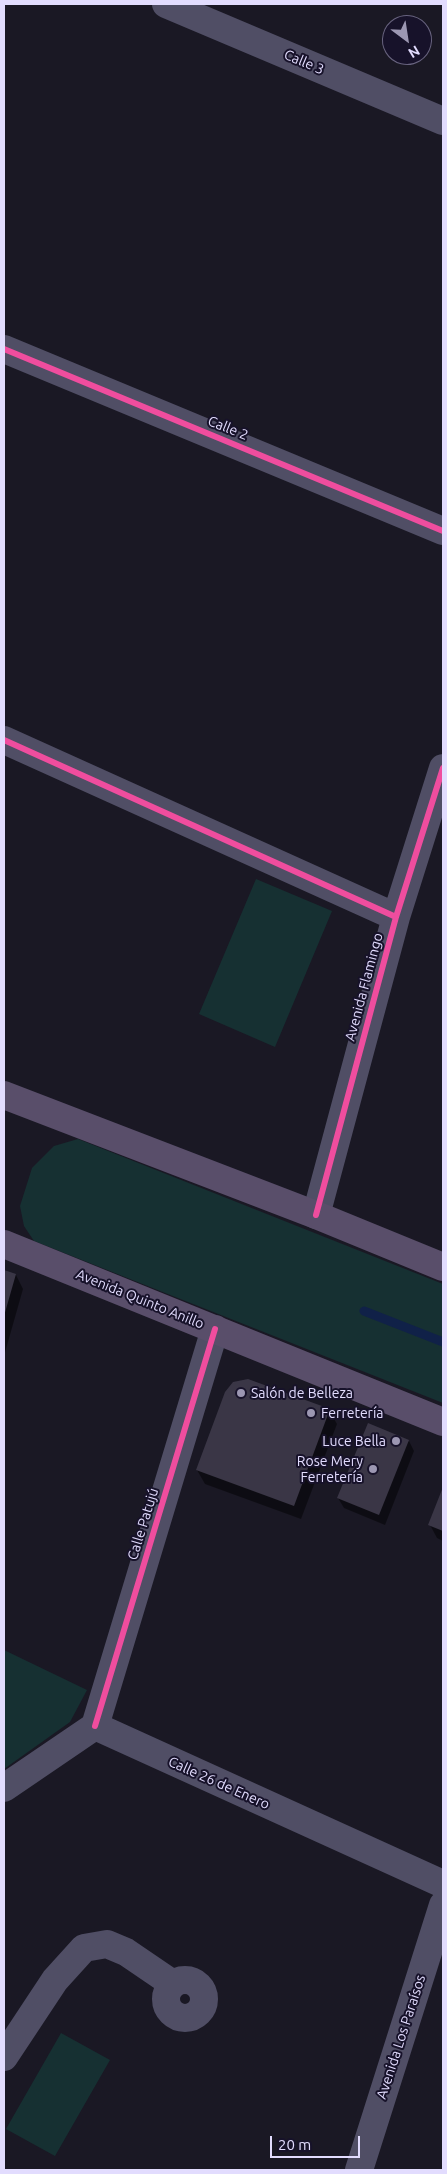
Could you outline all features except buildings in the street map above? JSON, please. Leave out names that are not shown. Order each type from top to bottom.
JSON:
[{"type":"main road","points":[[4,1095],[316,1215],[443,1267]]},
{"type":"main road","name":"Avenida Quinto Anillo","points":[[4,1244],[443,1422]]},
{"type":"street","name":"Calle 3","points":[[166,4],[443,121]]},
{"type":"street","name":"Calle 2","points":[[4,349],[443,531]]},
{"type":"street","points":[[4,740],[396,917]]},
{"type":"street","name":"Avenida Flamingo","points":[[316,1215],[396,917],[443,768]]},
{"type":"street","name":"Calle Patujú","points":[[95,1726],[215,1329]]},
{"type":"street","points":[[4,1788],[95,1726]]},
{"type":"street","name":"Calle 26 de Enero","points":[[95,1726],[443,1884]]},
{"type":"street","name":"Avenida Los Paraísos","points":[[359,2170],[443,1905]]},
{"type":"street","points":[[4,2057],[55,1980],[84,1948],[107,1944],[126,1952],[173,1984]]},
{"type":"green space","points":[[256,879],[332,911],[275,1047],[199,1014]]},
{"type":"green space","points":[[78,1139],[443,1284],[443,1403],[34,1241],[24,1226],[20,1206],[32,1168],[54,1146]]},
{"type":"green space","points":[[4,1650],[87,1690],[70,1722],[4,1769]]},
{"type":"green space","points":[[61,2033],[110,2060],[55,2156],[6,2129]]},
{"type":"waterway","points":[[364,1311],[443,1342]]},
{"type":"cycle path","points":[[4,349],[443,531]]},
{"type":"cycle path","points":[[4,740],[396,917]]},
{"type":"cycle path","points":[[316,1215],[396,917],[443,768]]},
{"type":"cycle path","points":[[95,1726],[215,1329]]},
{"type":"place","name":"Salón de Belleza","points":[[241,1393]]},
{"type":"place","name":"Ferretería","points":[[311,1413]]},
{"type":"place","name":"Luce Bella","points":[[396,1441]]},
{"type":"place","name":"Rose Mery Ferretería","points":[[373,1469]]}]
